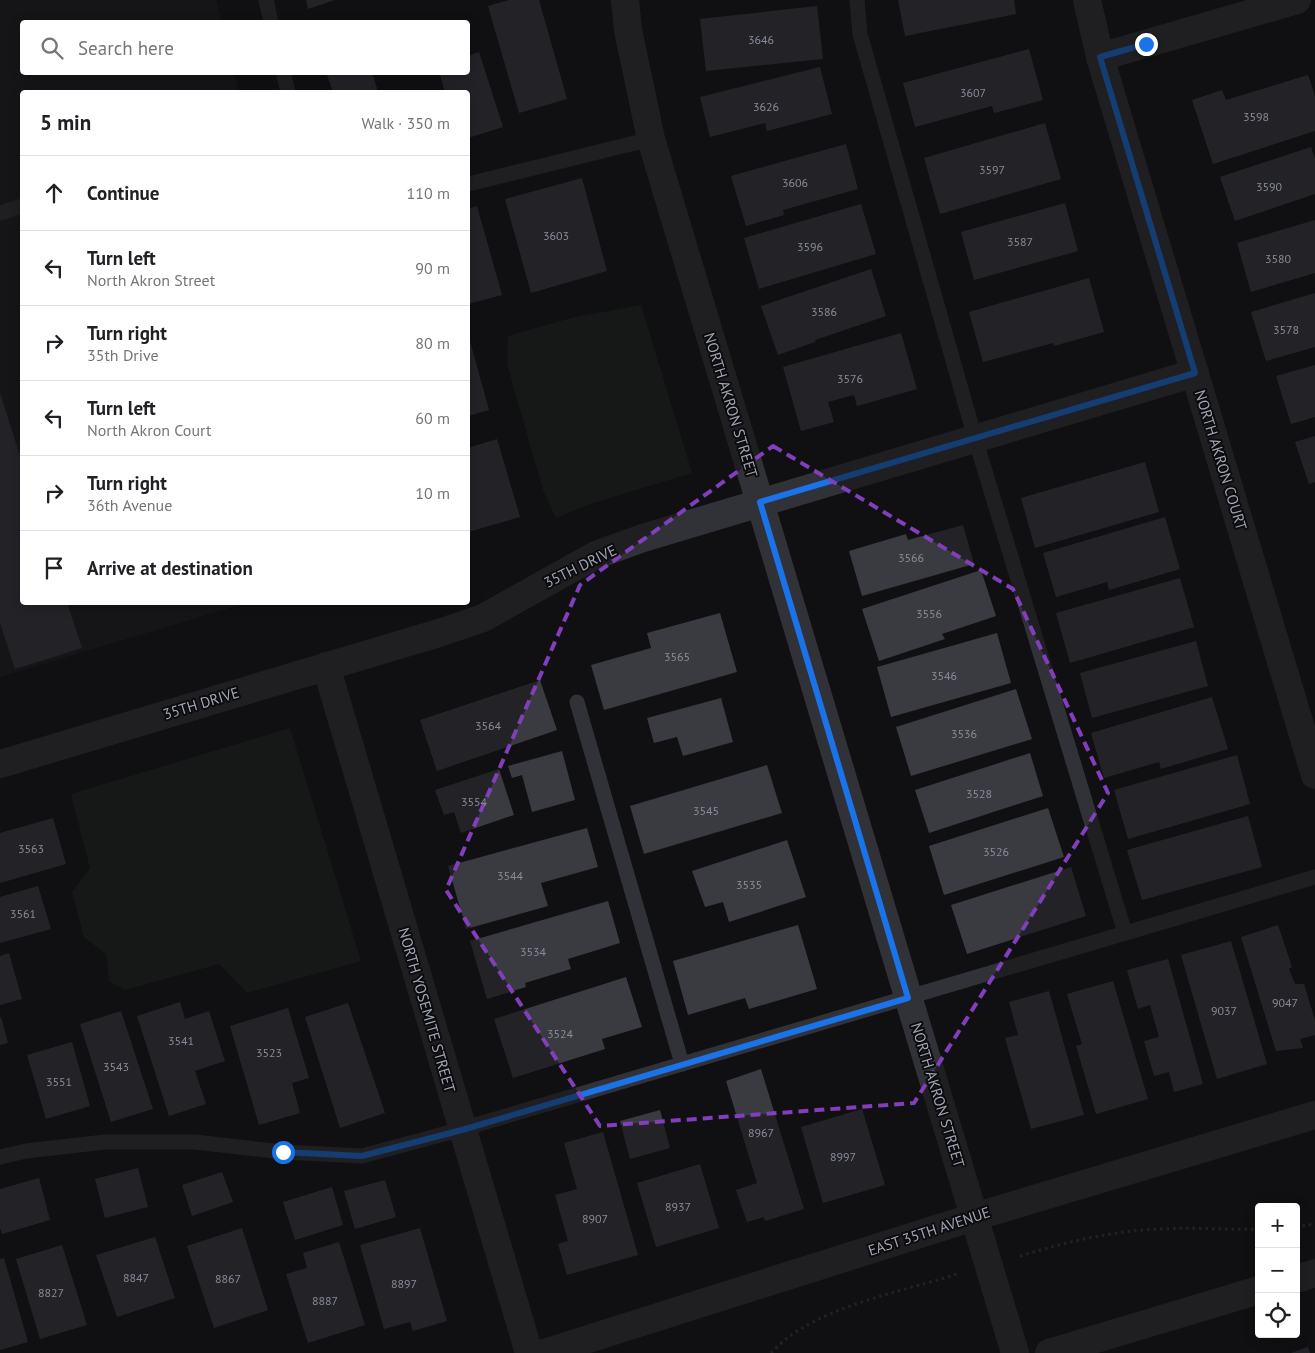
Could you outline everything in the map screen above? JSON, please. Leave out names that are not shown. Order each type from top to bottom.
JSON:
[{"type":"street","name":"NORTH AKRON STREET","points":[[625,0],[628,30],[651,139],[1015,1353]]},
{"type":"street","name":"NORTH AKRON COURT","points":[[1088,0],[1100,57],[1315,775]]},
{"type":"street","points":[[1100,57],[1297,0]]},
{"type":"street","name":"35TH DRIVE","points":[[0,764],[483,618],[596,555],[643,538],[1195,373]]},
{"type":"street","name":"NORTH YOSEMITE STREET","points":[[326,666],[529,1353]]},
{"type":"street","name":"EAST 35TH AVENUE","points":[[544,1353],[974,1217],[1315,1115]]},
{"type":"street","points":[[1300,1278],[1315,1273]]},
{"type":"street","points":[[1049,1353],[1255,1291]]},
{"type":"lane","points":[[266,0],[271,20]]},
{"type":"lane","points":[[857,0],[860,34],[975,438],[1125,933]]},
{"type":"lane","points":[[285,75],[288,90]]},
{"type":"lane","points":[[470,184],[651,139]]},
{"type":"lane","points":[[0,212],[20,207]]},
{"type":"lane","points":[[577,702],[682,1064]]},
{"type":"lane","points":[[0,1157],[26,1151],[95,1143],[132,1142],[196,1142],[283,1152],[362,1156],[462,1130],[1315,877]]},
{"type":"path","points":[[1300,1226],[1315,1224]]},
{"type":"path","points":[[1012,1258],[1066,1242],[1110,1233],[1184,1228],[1255,1229]]},
{"type":"path","points":[[771,1353],[789,1336],[815,1320],[841,1308],[951,1276]]},
{"type":"highlighted area","points":[[773,446],[1013,589],[1108,793],[914,1103],[600,1126],[446,890],[580,585]]},
{"type":"shaded area","points":[[0,0],[216,0],[221,20],[20,20],[20,75],[235,75],[238,90],[20,90],[20,605],[239,605],[0,677]]},
{"type":"shaded area","points":[[641,305],[692,473],[590,504],[556,518],[543,490],[507,364],[508,336],[575,317]]},
{"type":"shaded area","points":[[290,728],[361,961],[247,993],[219,964],[125,990],[109,981],[106,954],[84,937],[72,892],[90,868],[71,794]]},
{"type":"building","points":[[306,0],[335,0],[308,9]]},
{"type":"building","points":[[509,0],[539,0],[567,99],[519,113],[488,6]]},
{"type":"building","points":[[898,0],[1014,0],[1016,14],[905,36]]},
{"type":"building","points":[[817,6],[823,59],[706,71],[700,19]]},
{"type":"building","points":[[1029,49],[1043,100],[994,113],[992,106],[915,127],[903,83]]},
{"type":"building","points":[[479,52],[503,127],[470,137],[470,90],[444,90],[440,75],[470,75],[470,55]]},
{"type":"building","points":[[820,67],[832,114],[767,131],[765,123],[710,137],[700,97]]},
{"type":"building","points":[[327,75],[373,75],[377,90],[332,90]]},
{"type":"building","points":[[1308,75],[1315,96],[1315,131],[1213,164],[1192,100],[1222,90],[1226,100]]},
{"type":"building","points":[[1045,123],[1061,179],[940,214],[924,158]]},
{"type":"building","points":[[846,144],[858,189],[783,210],[784,215],[746,226],[731,176]]},
{"type":"building","points":[[1311,147],[1315,159],[1315,194],[1235,221],[1220,177]]},
{"type":"building","points":[[582,178],[607,271],[531,293],[505,199]]},
{"type":"building","points":[[1065,203],[1078,251],[974,280],[961,232]]},
{"type":"building","points":[[861,204],[876,254],[759,289],[744,238]]},
{"type":"building","points":[[477,206],[502,295],[470,303],[470,208]]},
{"type":"building","points":[[1315,220],[1315,273],[1251,292],[1237,243]]},
{"type":"building","points":[[871,269],[886,316],[815,340],[815,342],[778,355],[761,306]]},
{"type":"building","points":[[1089,278],[1104,332],[1054,346],[1053,343],[983,362],[969,312]]},
{"type":"building","points":[[1315,293],[1315,347],[1266,361],[1251,312]]},
{"type":"building","points":[[901,333],[917,389],[857,406],[854,395],[828,402],[834,422],[801,431],[783,367]]},
{"type":"building","points":[[470,341],[489,410],[470,415]]},
{"type":"building","points":[[1315,365],[1315,417],[1291,424],[1276,376]]},
{"type":"building","points":[[0,393],[20,456],[20,605],[68,605],[82,648],[15,669],[0,623]]},
{"type":"building","points":[[1315,436],[1315,482],[1309,484],[1295,442]]},
{"type":"building","points":[[497,439],[520,517],[470,531],[470,447]]},
{"type":"building","points":[[1145,462],[1159,512],[1035,548],[1021,498]]},
{"type":"building","points":[[1165,517],[1180,569],[1109,590],[1107,582],[1056,597],[1043,553]]},
{"type":"building","points":[[963,525],[974,564],[862,596],[849,551],[906,534],[908,540]]},
{"type":"building","points":[[981,570],[996,616],[942,634],[945,639],[879,661],[862,609]]},
{"type":"building","points":[[1180,578],[1194,627],[1070,663],[1056,613]]},
{"type":"building","points":[[720,613],[737,672],[604,710],[591,665],[651,648],[647,633]]},
{"type":"building","points":[[997,633],[1011,683],[891,717],[877,667]]},
{"type":"building","points":[[1196,641],[1208,686],[1092,718],[1080,673]]},
{"type":"building","points":[[540,680],[557,730],[437,771],[420,720]]},
{"type":"building","points":[[1016,689],[1032,739],[911,776],[896,727]]},
{"type":"building","points":[[1212,697],[1228,749],[1161,769],[1159,762],[1104,778],[1091,733]]},
{"type":"building","points":[[721,698],[733,742],[683,756],[677,737],[654,743],[647,718]]},
{"type":"building","points":[[562,751],[575,800],[532,812],[522,775],[512,778],[508,766]]},
{"type":"building","points":[[1030,753],[1043,796],[929,833],[915,790]]},
{"type":"building","points":[[1237,755],[1250,804],[1128,839],[1114,790]]},
{"type":"building","points":[[767,765],[782,813],[644,854],[630,806]]},
{"type":"building","points":[[499,769],[514,815],[461,833],[454,812],[444,815],[435,790]]},
{"type":"building","points":[[1048,808],[1064,857],[944,895],[929,846]]},
{"type":"building","points":[[1248,816],[1262,867],[1142,900],[1127,850]]},
{"type":"building","points":[[53,818],[66,864],[0,883],[0,833]]},
{"type":"building","points":[[587,828],[598,867],[541,883],[548,906],[466,929],[448,866]]},
{"type":"building","points":[[787,840],[806,897],[729,922],[723,902],[705,907],[692,871]]},
{"type":"building","points":[[1071,867],[1086,916],[967,954],[951,905]]},
{"type":"building","points":[[38,886],[51,929],[0,943],[0,897]]},
{"type":"building","points":[[608,901],[620,943],[568,959],[571,969],[525,983],[526,987],[487,999],[470,941]]},
{"type":"building","points":[[798,925],[817,989],[749,1009],[745,998],[688,1015],[673,961]]},
{"type":"building","points":[[1278,925],[1292,967],[1289,969],[1295,984],[1304,984],[1315,1020],[1315,1035],[1300,1039],[1303,1048],[1276,1051],[1241,937]]},
{"type":"building","points":[[1231,941],[1267,1064],[1217,1079],[1181,955]]},
{"type":"building","points":[[9,953],[22,999],[0,1005],[0,956]]},
{"type":"building","points":[[1168,959],[1203,1084],[1174,1092],[1169,1072],[1154,1076],[1144,1041],[1159,1037],[1150,1005],[1138,1009],[1127,970]]},
{"type":"building","points":[[626,977],[642,1027],[602,1039],[605,1049],[513,1078],[494,1019]]},
{"type":"building","points":[[1113,981],[1148,1099],[1096,1114],[1076,1046],[1082,1044],[1067,994]]},
{"type":"building","points":[[1049,991],[1084,1115],[1031,1129],[1005,1038],[1018,1035],[1009,1002]]},
{"type":"building","points":[[180,1002],[185,1019],[209,1011],[225,1061],[195,1071],[206,1104],[169,1116],[137,1016]]},
{"type":"building","points":[[348,1003],[385,1113],[340,1128],[305,1017]]},
{"type":"building","points":[[288,1008],[309,1078],[292,1083],[300,1113],[259,1125],[230,1026]]},
{"type":"building","points":[[121,1011],[153,1109],[111,1122],[80,1024]]},
{"type":"building","points":[[0,1018],[8,1043],[0,1045]]},
{"type":"building","points":[[72,1042],[90,1106],[46,1119],[27,1055]]},
{"type":"building","points":[[761,1069],[804,1209],[765,1221],[764,1217],[747,1222],[736,1190],[757,1183],[726,1081]]},
{"type":"building","points":[[862,1109],[885,1185],[823,1203],[801,1127]]},
{"type":"building","points":[[660,1110],[670,1148],[630,1159],[620,1121]]},
{"type":"building","points":[[603,1132],[638,1255],[567,1275],[558,1244],[568,1241],[555,1195],[577,1189],[564,1143]]},
{"type":"building","points":[[700,1164],[719,1228],[656,1247],[637,1183]]},
{"type":"building","points":[[138,1168],[148,1207],[105,1218],[95,1179]]},
{"type":"building","points":[[222,1172],[233,1202],[192,1216],[182,1185]]},
{"type":"building","points":[[39,1178],[50,1220],[2,1234],[0,1228],[0,1189]]},
{"type":"building","points":[[385,1180],[396,1217],[355,1229],[344,1191]]},
{"type":"building","points":[[332,1187],[343,1225],[295,1240],[283,1202]]},
{"type":"building","points":[[242,1228],[268,1310],[214,1328],[187,1246]]},
{"type":"building","points":[[420,1228],[447,1321],[413,1331],[410,1322],[384,1329],[360,1245]]},
{"type":"building","points":[[155,1237],[175,1298],[117,1317],[96,1255]]},
{"type":"building","points":[[339,1242],[365,1325],[308,1343],[286,1274],[307,1268],[303,1253]]},
{"type":"building","points":[[62,1245],[87,1325],[40,1339],[16,1259]]},
{"type":"building","points":[[4,1258],[28,1342],[0,1350],[0,1259]]},
{"type":"building","points":[[1308,1347],[1310,1353],[1291,1353]]},
{"type":"route","points":[[283,1152],[362,1156],[462,1130],[908,998],[760,502],[1195,373],[1100,57],[1146,44]]}]
